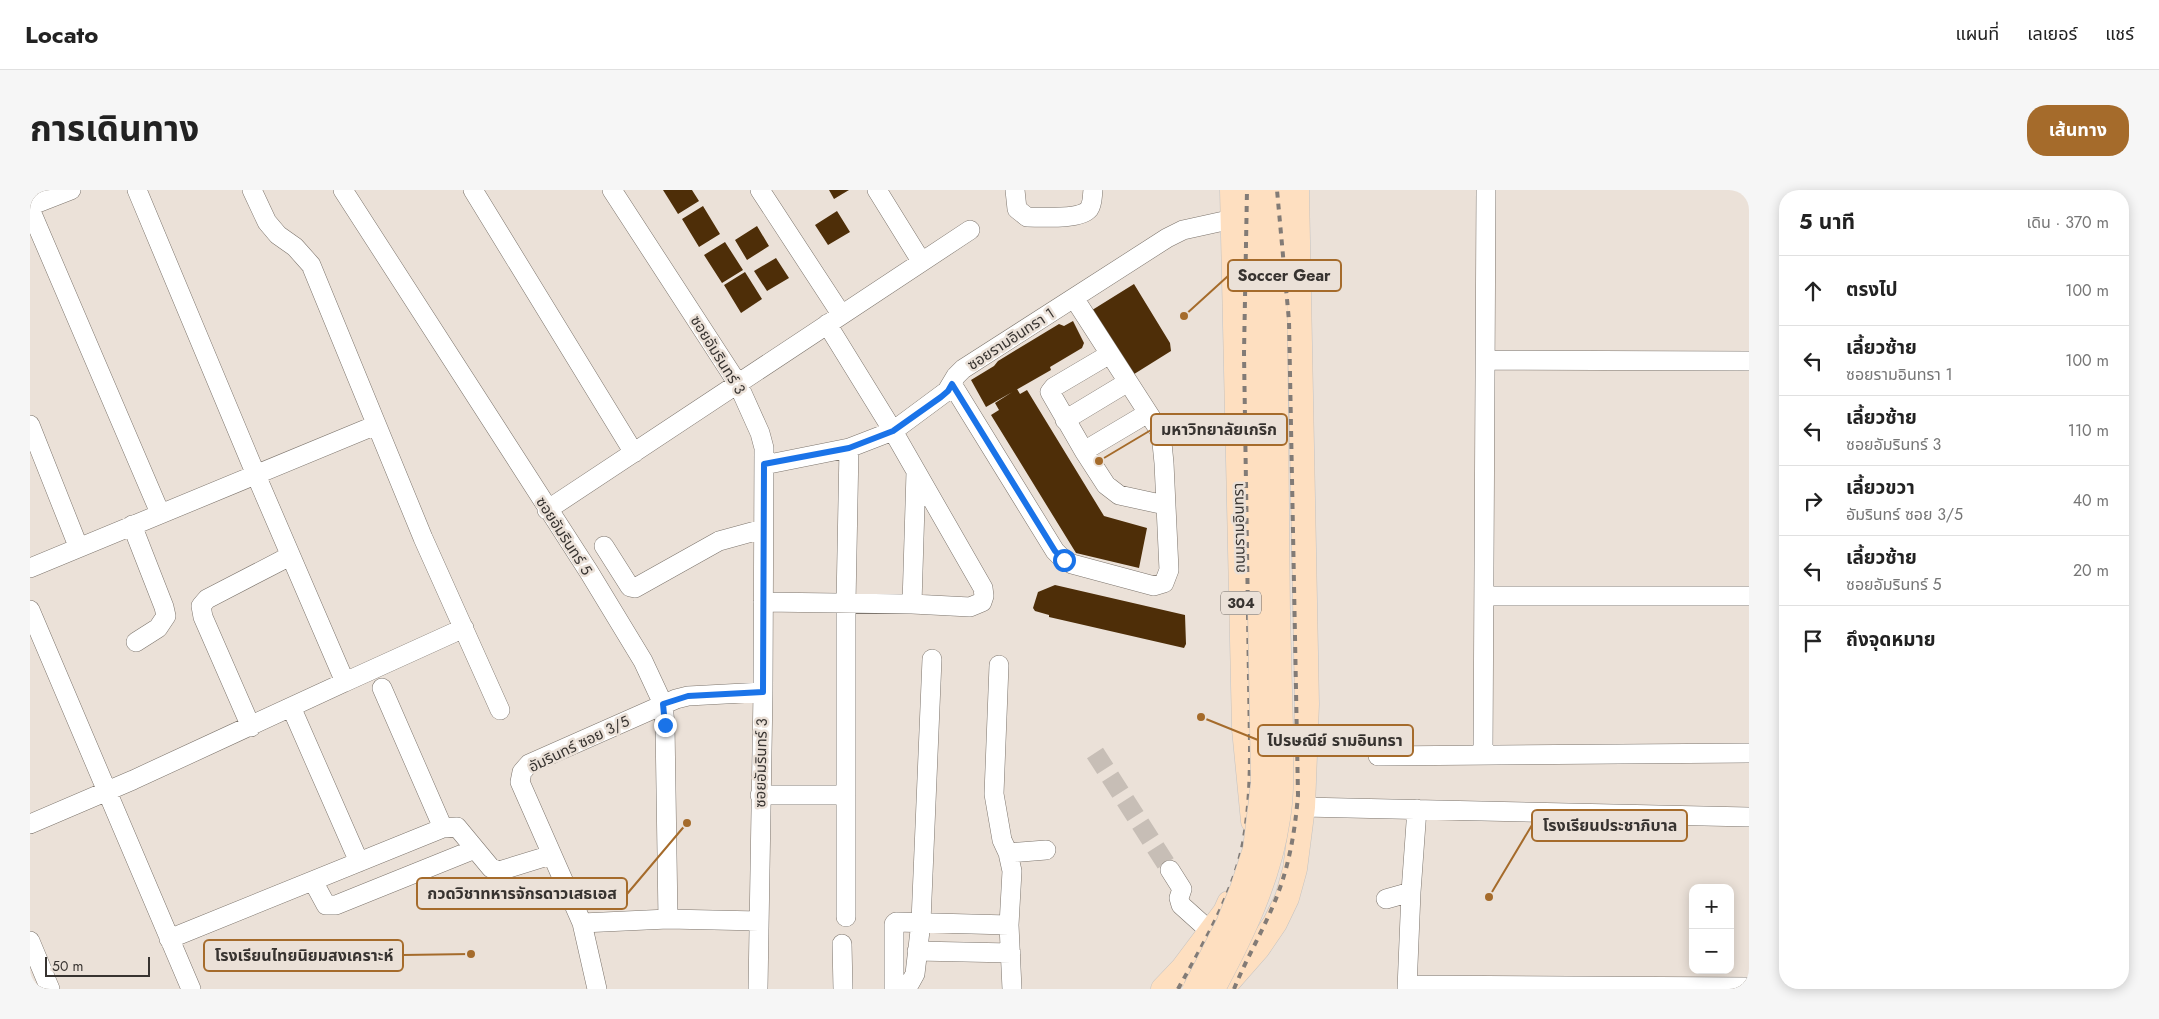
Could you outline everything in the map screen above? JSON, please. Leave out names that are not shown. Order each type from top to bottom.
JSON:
[{"type":"main road","name":"ถนนรามอินทรา","points":[[1164,989],[1225,912],[1238,884],[1250,847],[1253,820],[1244,729],[1232,190]]},
{"type":"main road","name":"ถนนรามอินทรา","points":[[1213,989],[1245,927],[1259,894],[1270,859],[1278,819],[1282,782],[1269,614],[1256,190]]},
{"type":"main road","name":"ถนนรามอินทรา","points":[[1195,989],[1228,924],[1242,890],[1255,849],[1263,783],[1269,614],[1274,190]]},
{"type":"main road","points":[[1222,989],[1243,967],[1275,923],[1287,898],[1295,869],[1303,807],[1307,704],[1297,190]]},
{"type":"main road","points":[[1208,935],[1206,948],[1210,957],[1218,966],[1227,970],[1243,967]]},
{"type":"street","points":[[71,190],[31,202],[160,513]]},
{"type":"street","points":[[137,190],[290,556],[345,682]]},
{"type":"street","points":[[252,190],[267,222],[278,235],[295,247],[311,266],[422,538],[500,710]]},
{"type":"street","name":"ซอยอัมรินทร์ 5","points":[[343,190],[547,510],[589,572],[643,661],[663,704],[668,919]]},
{"type":"street","points":[[472,190],[634,453]]},
{"type":"street","name":"ซอยอัมรินทร์ 3","points":[[612,190],[738,384],[760,433],[764,448],[763,692],[758,989]]},
{"type":"street","points":[[760,190],[834,319],[893,431],[983,588],[984,596],[982,602],[970,607],[912,604],[762,602]]},
{"type":"street","points":[[877,190],[921,261]]},
{"type":"street","points":[[1014,190],[1017,209],[1027,217],[1079,215],[1088,210],[1092,202],[1092,190]]},
{"type":"street","points":[[1483,755],[1486,190]]},
{"type":"street","name":"ซอยรามอินทรา 1","points":[[764,464],[849,448],[893,431],[948,391],[956,376],[963,370],[1167,238],[1183,230],[1233,219]]},
{"type":"street","points":[[547,510],[970,230]]},
{"type":"street","points":[[952,384],[1050,541],[1064,560],[1072,564],[1154,586],[1164,583],[1170,570],[1161,433],[1074,298]]},
{"type":"street","points":[[1110,354],[1054,387],[1050,392],[1065,420],[1106,485],[1119,495],[1165,505]]},
{"type":"street","points":[[1486,360],[1749,361]]},
{"type":"street","points":[[1065,420],[1128,382]]},
{"type":"street","points":[[1084,451],[1148,413]]},
{"type":"street","points":[[30,425],[78,546]]},
{"type":"street","points":[[30,568],[78,546],[376,425]]},
{"type":"street","points":[[846,917],[846,603],[849,448]]},
{"type":"street","points":[[912,604],[916,471]]},
{"type":"street","points":[[132,525],[166,616],[158,628],[136,642]]},
{"type":"street","points":[[604,546],[630,587],[635,588],[720,541],[763,529]]},
{"type":"street","points":[[252,727],[203,618],[201,606],[207,599],[290,556]]},
{"type":"street","points":[[1484,596],[1749,596]]},
{"type":"street","points":[[30,610],[192,989]]},
{"type":"street","points":[[30,824],[107,792],[292,709],[345,682],[464,628]]},
{"type":"street","points":[[932,659],[921,922],[915,974],[907,985],[894,989],[894,924],[898,921],[921,922],[1009,925]]},
{"type":"street","points":[[999,665],[994,794],[1002,840],[1008,853],[1012,871],[1009,925],[1012,989]]},
{"type":"street","points":[[382,688],[443,828]]},
{"type":"street","name":"อัมรินทร์ ซอย 3/5","points":[[551,854],[520,782],[522,772],[529,764],[663,704],[688,696],[763,692]]},
{"type":"street","points":[[292,709],[359,862]]},
{"type":"street","points":[[1378,756],[1749,753]]},
{"type":"street","points":[[760,796],[846,795]]},
{"type":"street","points":[[1303,807],[1749,816]]},
{"type":"street","points":[[1417,809],[1410,892],[1408,987],[1749,987]]},
{"type":"street","points":[[170,939],[443,828],[458,827],[491,868],[499,871],[551,854],[582,923],[597,989]]},
{"type":"street","points":[[313,881],[326,905],[336,906],[475,849]]},
{"type":"street","points":[[1008,853],[1046,850]]},
{"type":"street","points":[[1170,870],[1182,889],[1179,898],[1181,905],[1208,935]]},
{"type":"street","points":[[1386,899],[1410,892]]},
{"type":"street","points":[[582,923],[668,919],[759,921]]},
{"type":"street","points":[[30,941],[50,989]]},
{"type":"street","points":[[842,944],[843,989]]},
{"type":"street","points":[[917,951],[1010,952]]},
{"type":"building","points":[[663,190],[692,190],[699,201],[678,214]]},
{"type":"building","points":[[829,190],[849,190],[834,199]]},
{"type":"building","points":[[703,206],[720,234],[699,247],[682,219]]},
{"type":"building","points":[[837,211],[850,232],[828,245],[815,225]]},
{"type":"building","points":[[757,226],[769,246],[747,260],[735,240]]},
{"type":"building","points":[[725,242],[743,270],[722,283],[704,255]]},
{"type":"building","points":[[776,258],[789,278],[767,291],[754,271]]},
{"type":"building","points":[[745,272],[762,299],[741,313],[724,285]]},
{"type":"building","points":[[1134,284],[1170,343],[1171,351],[1131,376],[1089,312]]},
{"type":"building","points":[[1073,321],[1084,343],[1082,348],[1050,367],[1051,370],[986,407],[971,380],[994,366],[998,361],[1059,324],[1064,326]]},
{"type":"building","points":[[1017,389],[1020,394],[1027,390],[1104,516],[1147,528],[1139,568],[1076,553],[991,415],[999,410],[995,403]]},
{"type":"building","points":[[1055,585],[1185,615],[1186,644],[1184,648],[1049,617],[1049,615],[1035,611],[1033,608],[1038,592]]},
{"type":"tunnel","points":[[1095,753],[1170,870]]},
{"type":"railway","points":[[1178,989],[1214,923],[1236,871],[1244,839],[1247,812],[1250,745],[1244,353],[1247,190]]},
{"type":"railway","points":[[1234,989],[1280,888],[1291,849],[1298,795],[1289,321],[1277,190]]},
{"type":"place","name":"Soccer Gear","points":[[1184,316]]},
{"type":"place","name":"มหาวิทยาลัยเกริก","points":[[1099,461]]},
{"type":"place","name":"ไปรษณีย์ รามอินทรา","points":[[1201,717]]},
{"type":"place","name":"กวดวิชาทหารจักรดาวเสธเอส","points":[[687,823]]},
{"type":"place","name":"โรงเรียนประชาภิบาล","points":[[1489,897]]},
{"type":"place","name":"โรงเรียนไทยนิยมสงเคราะห์","points":[[471,954]]},
{"type":"route","points":[[665,725],[663,704],[676,699],[688,696],[763,692],[764,464],[849,448],[893,431],[941,397],[952,384],[1055,551],[1064,560]]}]
